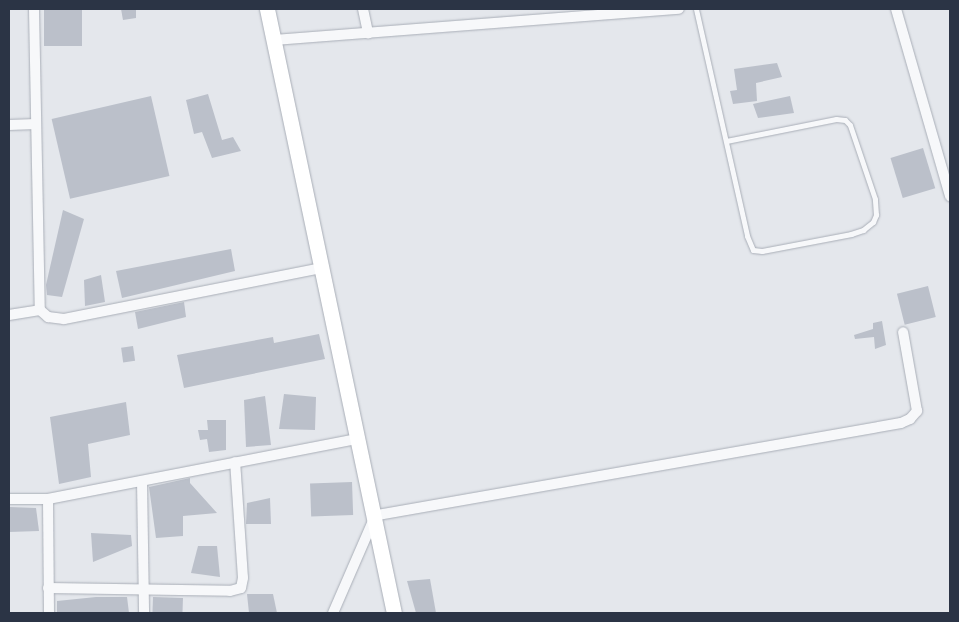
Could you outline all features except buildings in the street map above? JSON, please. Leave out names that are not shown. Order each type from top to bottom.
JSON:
[{"type":"street","points":[[34,9],[40,310],[48,317],[64,318],[321,268]]},
{"type":"street","points":[[267,9],[394,613]]},
{"type":"street","points":[[364,9],[368,32]]},
{"type":"street","points":[[274,40],[679,9]]},
{"type":"street","points":[[896,9],[950,196]]},
{"type":"street","points":[[9,125],[36,124]]},
{"type":"street","points":[[9,315],[40,310]]},
{"type":"street","points":[[373,518],[910,419],[917,411],[903,332]]},
{"type":"street","points":[[9,499],[48,499],[357,439]]},
{"type":"street","points":[[48,588],[241,588],[243,578],[234,462]]},
{"type":"street","points":[[142,481],[144,613]]},
{"type":"street","points":[[48,499],[49,613]]},
{"type":"street","points":[[332,613],[373,518]]},
{"type":"lane","points":[[696,9],[747,236],[753,250],[762,251],[851,234],[863,230],[872,222],[876,215],[875,199],[850,125],[845,120],[726,141]]}]
